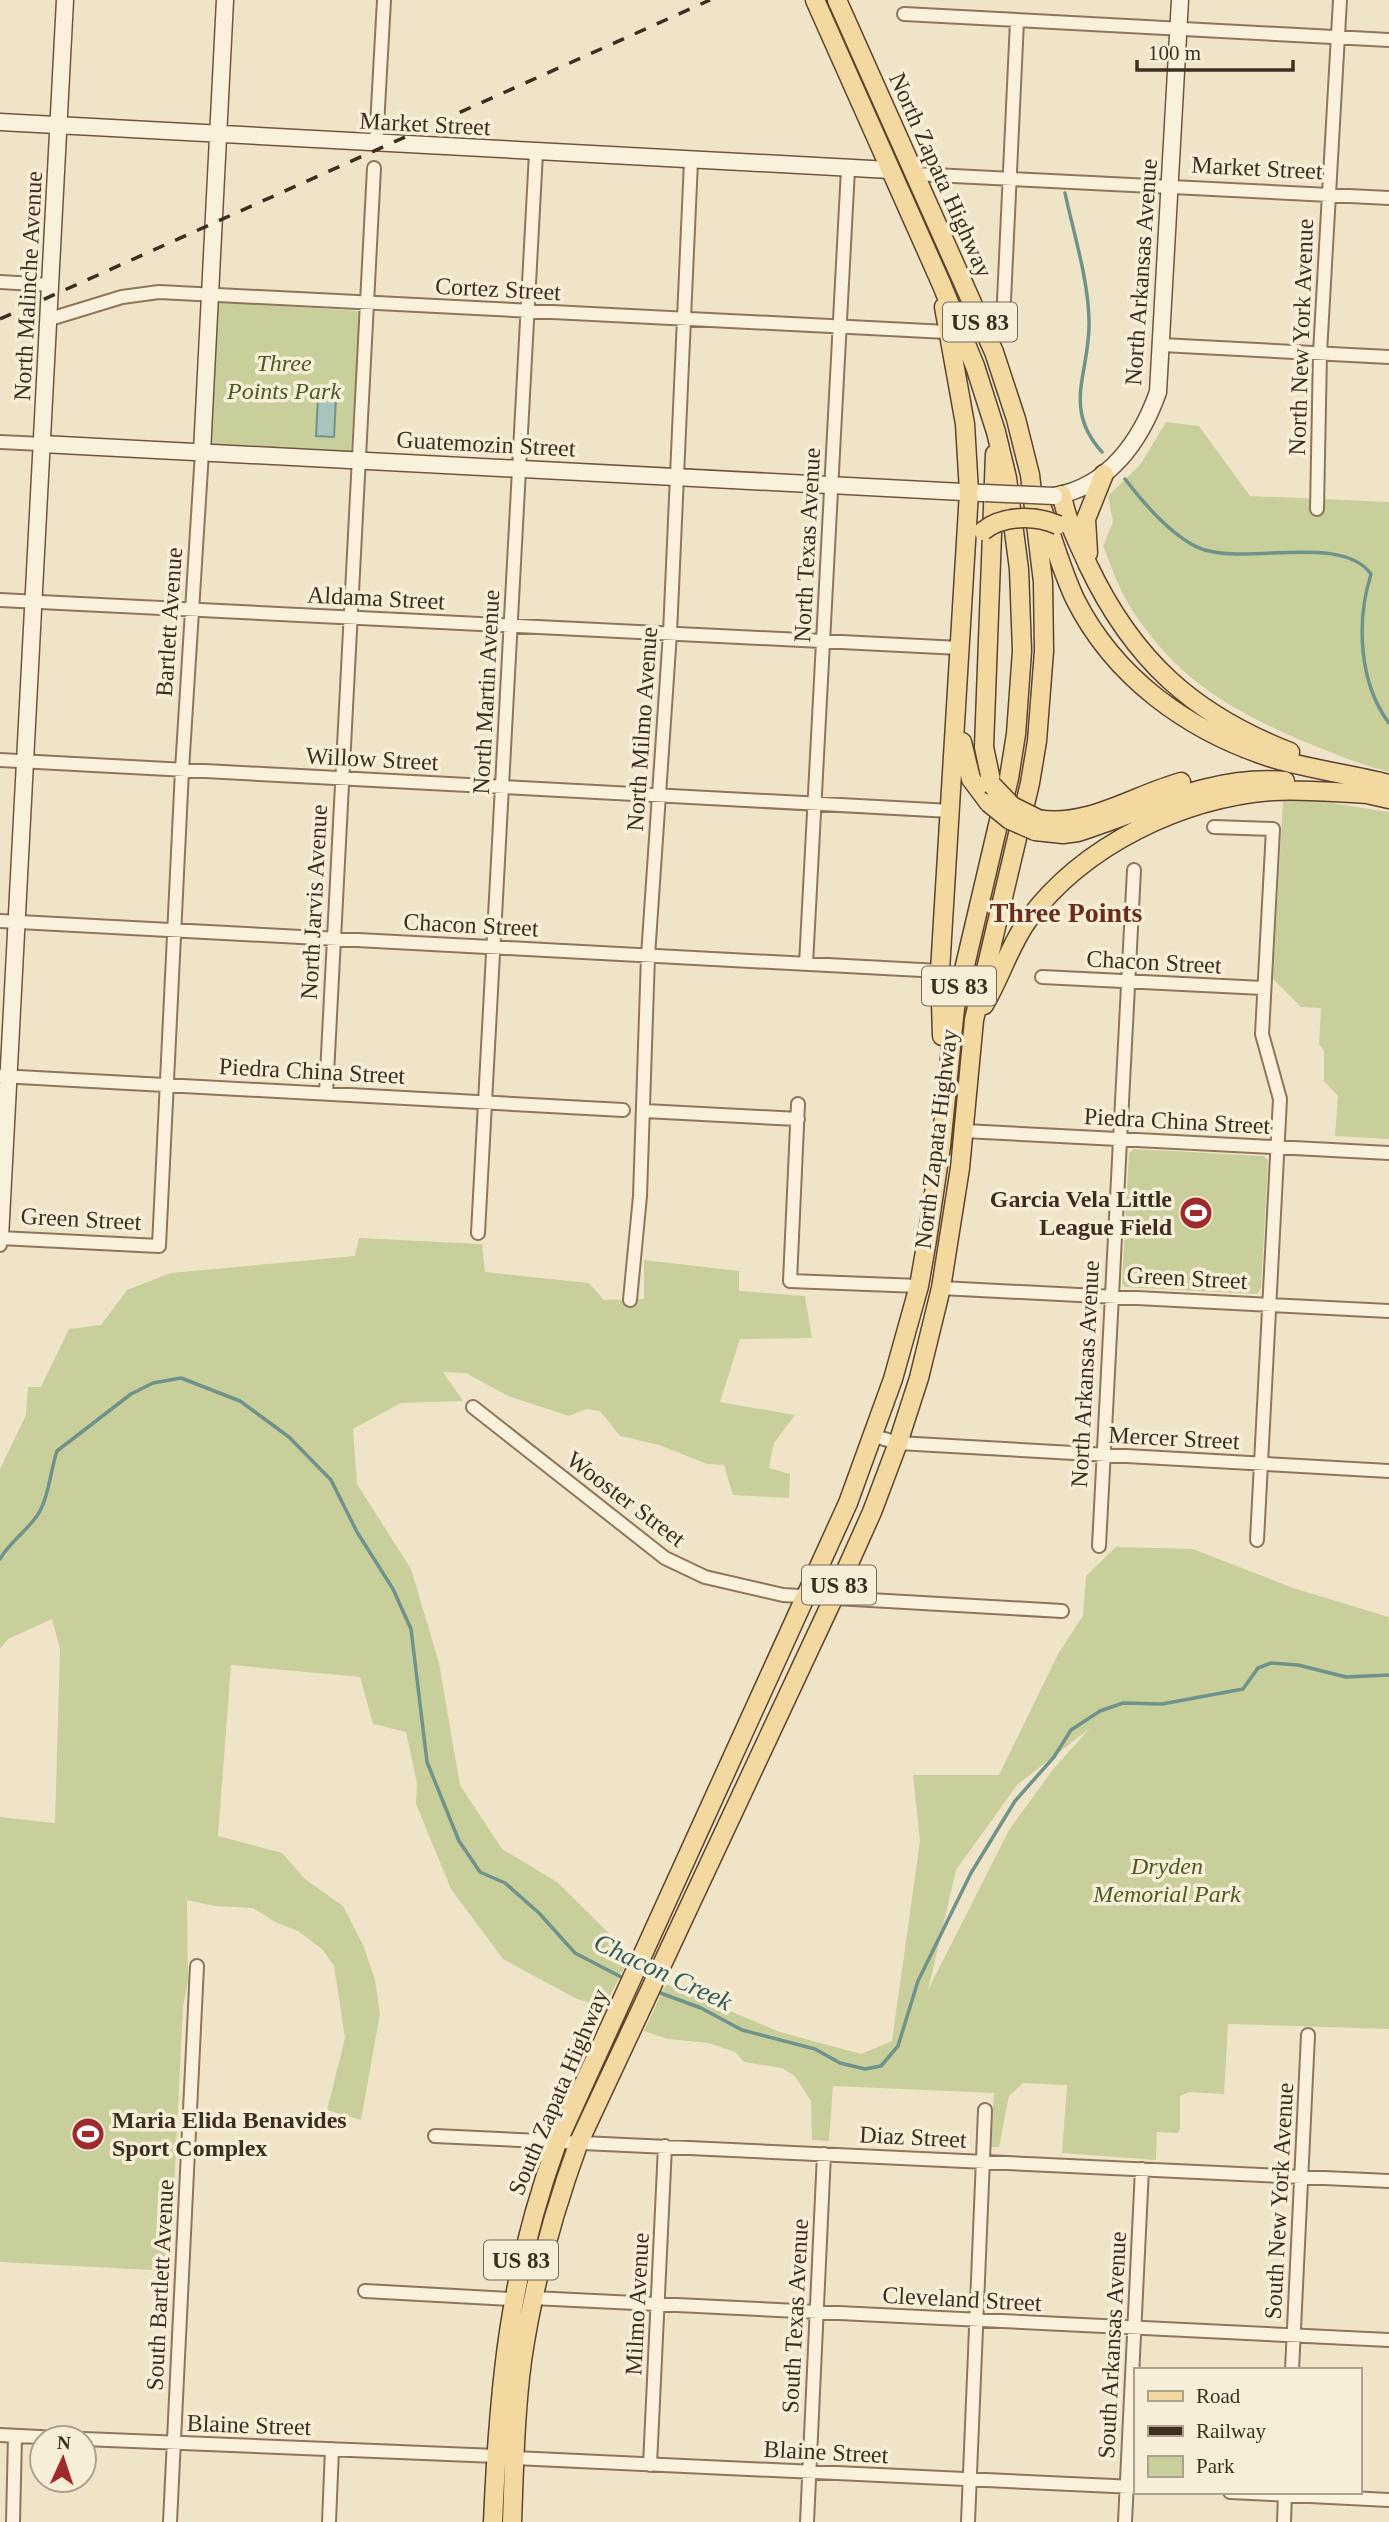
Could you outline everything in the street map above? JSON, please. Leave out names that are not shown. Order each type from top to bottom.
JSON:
[{"type":"main road","name":"North Malinche Avenue","points":[[0,1238],[5,1077],[17,922],[65,0]]},
{"type":"main road","name":"Bartlett Avenue","points":[[202,452],[225,0]]},
{"type":"main road","name":"North Zapata Highway","points":[[815,0],[975,366],[1007,478],[1020,569],[1021,692],[1010,778],[957,996],[934,1195],[919,1286],[874,1436]]},
{"type":"main road","name":"North Zapata Highway","points":[[836,0],[994,352],[1030,475],[1043,582],[1043,689],[1030,783],[974,1020],[964,1131],[941,1287],[919,1378],[898,1443]]},
{"type":"main road","name":"North Arkansas Avenue","points":[[977,493],[1058,496],[1080,489],[1104,474],[1124,456],[1146,425],[1158,392],[1162,345],[1180,0]]},
{"type":"main road","name":"Market Street","points":[[0,122],[848,169]]},
{"type":"main road","points":[[848,169],[890,170]]},
{"type":"main road","points":[[941,283],[947,332],[977,493],[964,575],[940,971],[944,1102]]},
{"type":"main road","points":[[991,794],[984,747],[996,432]]},
{"type":"main road","name":"Guatemozin Street","points":[[42,444],[977,493]]},
{"type":"main road","points":[[1089,567],[1086,519],[1104,474]]},
{"type":"main road","points":[[1030,475],[1061,566],[1076,600],[1092,627],[1138,683],[1194,725],[1240,747],[1377,786]]},
{"type":"main road","points":[[1058,496],[1089,567]]},
{"type":"main road","points":[[964,575],[983,530],[1001,520],[1023,518],[1058,525],[1089,567],[1130,638],[1148,660],[1196,705],[1248,736],[1377,786],[1389,799]]},
{"type":"main road","points":[[957,715],[967,768],[977,790],[991,794],[1012,806],[1036,825],[1071,820],[1157,789],[1227,774],[1254,772],[1377,786]]},
{"type":"main road","points":[[974,1020],[991,992],[1011,946],[1030,918],[1074,873],[1140,828],[1178,812],[1236,796],[1377,786]]},
{"type":"main road","name":"South Zapata Highway","points":[[492,2522],[499,2390],[512,2299],[530,2223],[557,2143],[806,1597],[848,1503],[874,1436]]},
{"type":"main road","name":"South Zapata Highway","points":[[512,2522],[522,2363],[533,2298],[551,2227],[579,2142],[833,1599],[872,1512],[898,1443]]},
{"type":"street","points":[[376,144],[384,0]]},
{"type":"street","name":"North New York Avenue","points":[[1317,509],[1328,194],[1340,0]]},
{"type":"street","points":[[904,14],[1389,40]]},
{"type":"street","points":[[1003,322],[1017,21]]},
{"type":"street","name":"North Martin Avenue","points":[[478,1233],[536,153]]},
{"type":"street","name":"North Milmo Avenue","points":[[630,1300],[645,1111],[648,956],[670,633],[691,161]]},
{"type":"street","name":"North Jarvis Avenue","points":[[326,1093],[374,168]]},
{"type":"street","name":"North Texas Avenue","points":[[806,964],[848,169]]},
{"type":"street","name":"Market Street","points":[[914,174],[1389,198]]},
{"type":"street","points":[[0,282],[51,285]]},
{"type":"street","name":"Cortez Street","points":[[50,319],[141,293],[209,294],[947,332]]},
{"type":"street","points":[[1162,345],[1389,357]]},
{"type":"street","name":"Guatemozin Street","points":[[0,442],[42,444]]},
{"type":"street","name":"Bartlett Avenue","points":[[159,1246],[182,770],[202,452]]},
{"type":"street","name":"Aldama Street","points":[[0,600],[960,648]]},
{"type":"street","name":"Willow Street","points":[[0,761],[951,811]]},
{"type":"street","points":[[1214,827],[1273,829],[1262,1034],[1280,1099],[1279,1146],[1257,1540]]},
{"type":"street","name":"North Arkansas Avenue","points":[[1099,1546],[1134,870]]},
{"type":"street","name":"Chacon Street","points":[[0,921],[940,971]]},
{"type":"street","name":"Chacon Street","points":[[1042,977],[1263,988]]},
{"type":"street","name":"Piedra China Street","points":[[5,1077],[622,1110]]},
{"type":"street","points":[[799,1104],[790,1281],[919,1286]]},
{"type":"street","points":[[645,1111],[797,1119]]},
{"type":"street","name":"Piedra China Street","points":[[964,1131],[1389,1153]]},
{"type":"street","name":"North Malinche Avenue","points":[[0,1238],[0,1245]]},
{"type":"street","name":"Green Street","points":[[0,1238],[159,1246]]},
{"type":"street","name":"Green Street","points":[[941,1287],[1389,1311]]},
{"type":"street","name":"Wooster Street","points":[[473,1407],[665,1558],[705,1577],[783,1595],[1062,1611]]},
{"type":"street","name":"Mercer Street","points":[[874,1436],[898,1443],[1389,1471]]},
{"type":"street","name":"South Bartlett Avenue","points":[[170,2522],[197,1966]]},
{"type":"street","name":"South New York Avenue","points":[[1292,2368],[1308,2035]]},
{"type":"street","points":[[968,2522],[985,2110]]},
{"type":"street","name":"Diaz Street","points":[[436,2136],[1389,2181]]},
{"type":"street","name":"Milmo Avenue","points":[[650,2465],[665,2146]]},
{"type":"street","name":"South Texas Avenue","points":[[807,2522],[824,2154]]},
{"type":"street","name":"South Arkansas Avenue","points":[[1125,2522],[1131,2487],[1134,2329],[1142,2169]]},
{"type":"street","points":[[365,2291],[512,2299]]},
{"type":"street","name":"Cleveland Street","points":[[533,2298],[1389,2340]]},
{"type":"street","points":[[0,2435],[28,2437]]},
{"type":"street","points":[[13,2522],[15,2436]]},
{"type":"street","name":"Blaine Street","points":[[98,2440],[496,2456]]},
{"type":"street","points":[[329,2522],[331,2449]]},
{"type":"street","name":"Blaine Street","points":[[515,2458],[1131,2487]]},
{"type":"street","points":[[1284,2522],[1285,2494],[1389,2500]]},
{"type":"green space","name":"Three Points Park","points":[[217,302],[360,311],[351,452],[210,444]]},
{"type":"green space","points":[[1166,422],[1199,426],[1250,496],[1389,502],[1389,772],[1298,739],[1224,701],[1182,670],[1146,630],[1129,605],[1103,546],[1113,522],[1108,496],[1140,465]]},
{"type":"green space","points":[[1305,799],[1389,812],[1389,1139],[1335,1136],[1338,1096],[1324,1081],[1324,1051],[1319,1044],[1321,1008],[1301,1007],[1273,979],[1283,800]]},
{"type":"green space","points":[[1134,1149],[1263,1156],[1268,1160],[1261,1288],[1257,1294],[1125,1287],[1122,1283],[1129,1153]]},
{"type":"green space","points":[[359,1238],[482,1244],[485,1272],[589,1283],[604,1300],[644,1299],[644,1260],[739,1271],[739,1291],[805,1296],[812,1338],[740,1339],[720,1402],[795,1415],[774,1443],[769,1468],[790,1474],[789,1498],[733,1495],[724,1465],[707,1464],[659,1445],[620,1436],[600,1411],[587,1409],[569,1416],[508,1396],[466,1373],[443,1372],[463,1401],[401,1403],[353,1429],[357,1484],[411,1569],[439,1663],[460,1785],[502,1849],[557,1882],[631,1955],[604,2007],[577,1999],[503,1959],[451,1889],[416,1804],[417,1783],[406,1732],[373,1724],[360,1677],[231,1665],[218,1836],[282,1853],[305,1879],[343,1906],[364,1947],[375,1980],[380,2014],[361,2120],[327,2110],[345,2038],[334,1966],[322,1949],[298,1931],[277,1923],[253,1908],[214,1906],[187,1900],[188,1981],[183,2006],[170,2271],[0,2262],[0,1817],[55,1823],[60,1649],[52,1619],[8,1639],[0,1649],[0,1469],[26,1415],[28,1387],[41,1387],[69,1329],[101,1325],[127,1290],[171,1273],[355,1256]]},
{"type":"green space","name":"Dryden Memorial Park","points":[[1116,1547],[1193,1549],[1293,1588],[1389,1617],[1389,2029],[1228,2024],[1224,2094],[1189,2092],[1180,2096],[1180,2129],[1178,2133],[1157,2132],[1156,2160],[1062,2153],[1067,2085],[1023,2083],[1009,2096],[999,2147],[990,2147],[994,2093],[833,2086],[829,2141],[812,2140],[811,2101],[795,2076],[782,2068],[744,2062],[735,2052],[708,2043],[668,2039],[644,2031],[666,1984],[780,2032],[861,2054],[892,2041],[920,1841],[913,1775],[999,1775],[1058,1654],[1083,1616],[1086,1576]],"holes":[[[1090,1728],[1054,1768],[1009,1830],[928,1990],[956,1870],[1017,1785]]]},
{"type":"water","points":[[318,397],[336,398],[334,437],[316,436]]},
{"type":"waterway","points":[[1065,193],[1088,304],[1088,338],[1080,404],[1090,436],[1102,452]]},
{"type":"waterway","points":[[1125,479],[1151,510],[1194,546],[1224,553],[1294,552],[1339,555],[1357,562],[1371,574],[1363,612],[1363,652],[1371,690],[1389,723]]},
{"type":"waterway","name":"Chacon Creek","points":[[0,1559],[40,1511],[57,1451],[131,1394],[153,1383],[181,1378],[240,1401],[289,1437],[331,1480],[357,1532],[393,1589],[411,1629],[427,1762],[459,1841],[480,1872],[505,1883],[539,1913],[575,1953],[625,1979]]},
{"type":"waterway","name":"Chacon Creek","points":[[655,1991],[701,2008],[742,2030],[815,2049],[840,2063],[865,2069],[881,2066],[898,2046],[918,1981],[971,1873],[1015,1801],[1054,1757],[1071,1730],[1100,1711],[1123,1703],[1162,1704],[1243,1689],[1258,1668],[1271,1663],[1298,1665],[1346,1677],[1389,1675]]},
{"type":"railway","points":[[0,319],[710,0]]},
{"type":"place","name":"Garcia Vela Little League Field","points":[[1196,1213]]},
{"type":"place","name":"Maria Elida Benavides Sport Complex","points":[[88,2134]]},
{"type":"district","name":"Three Points","points":[[1066,912]]}]
